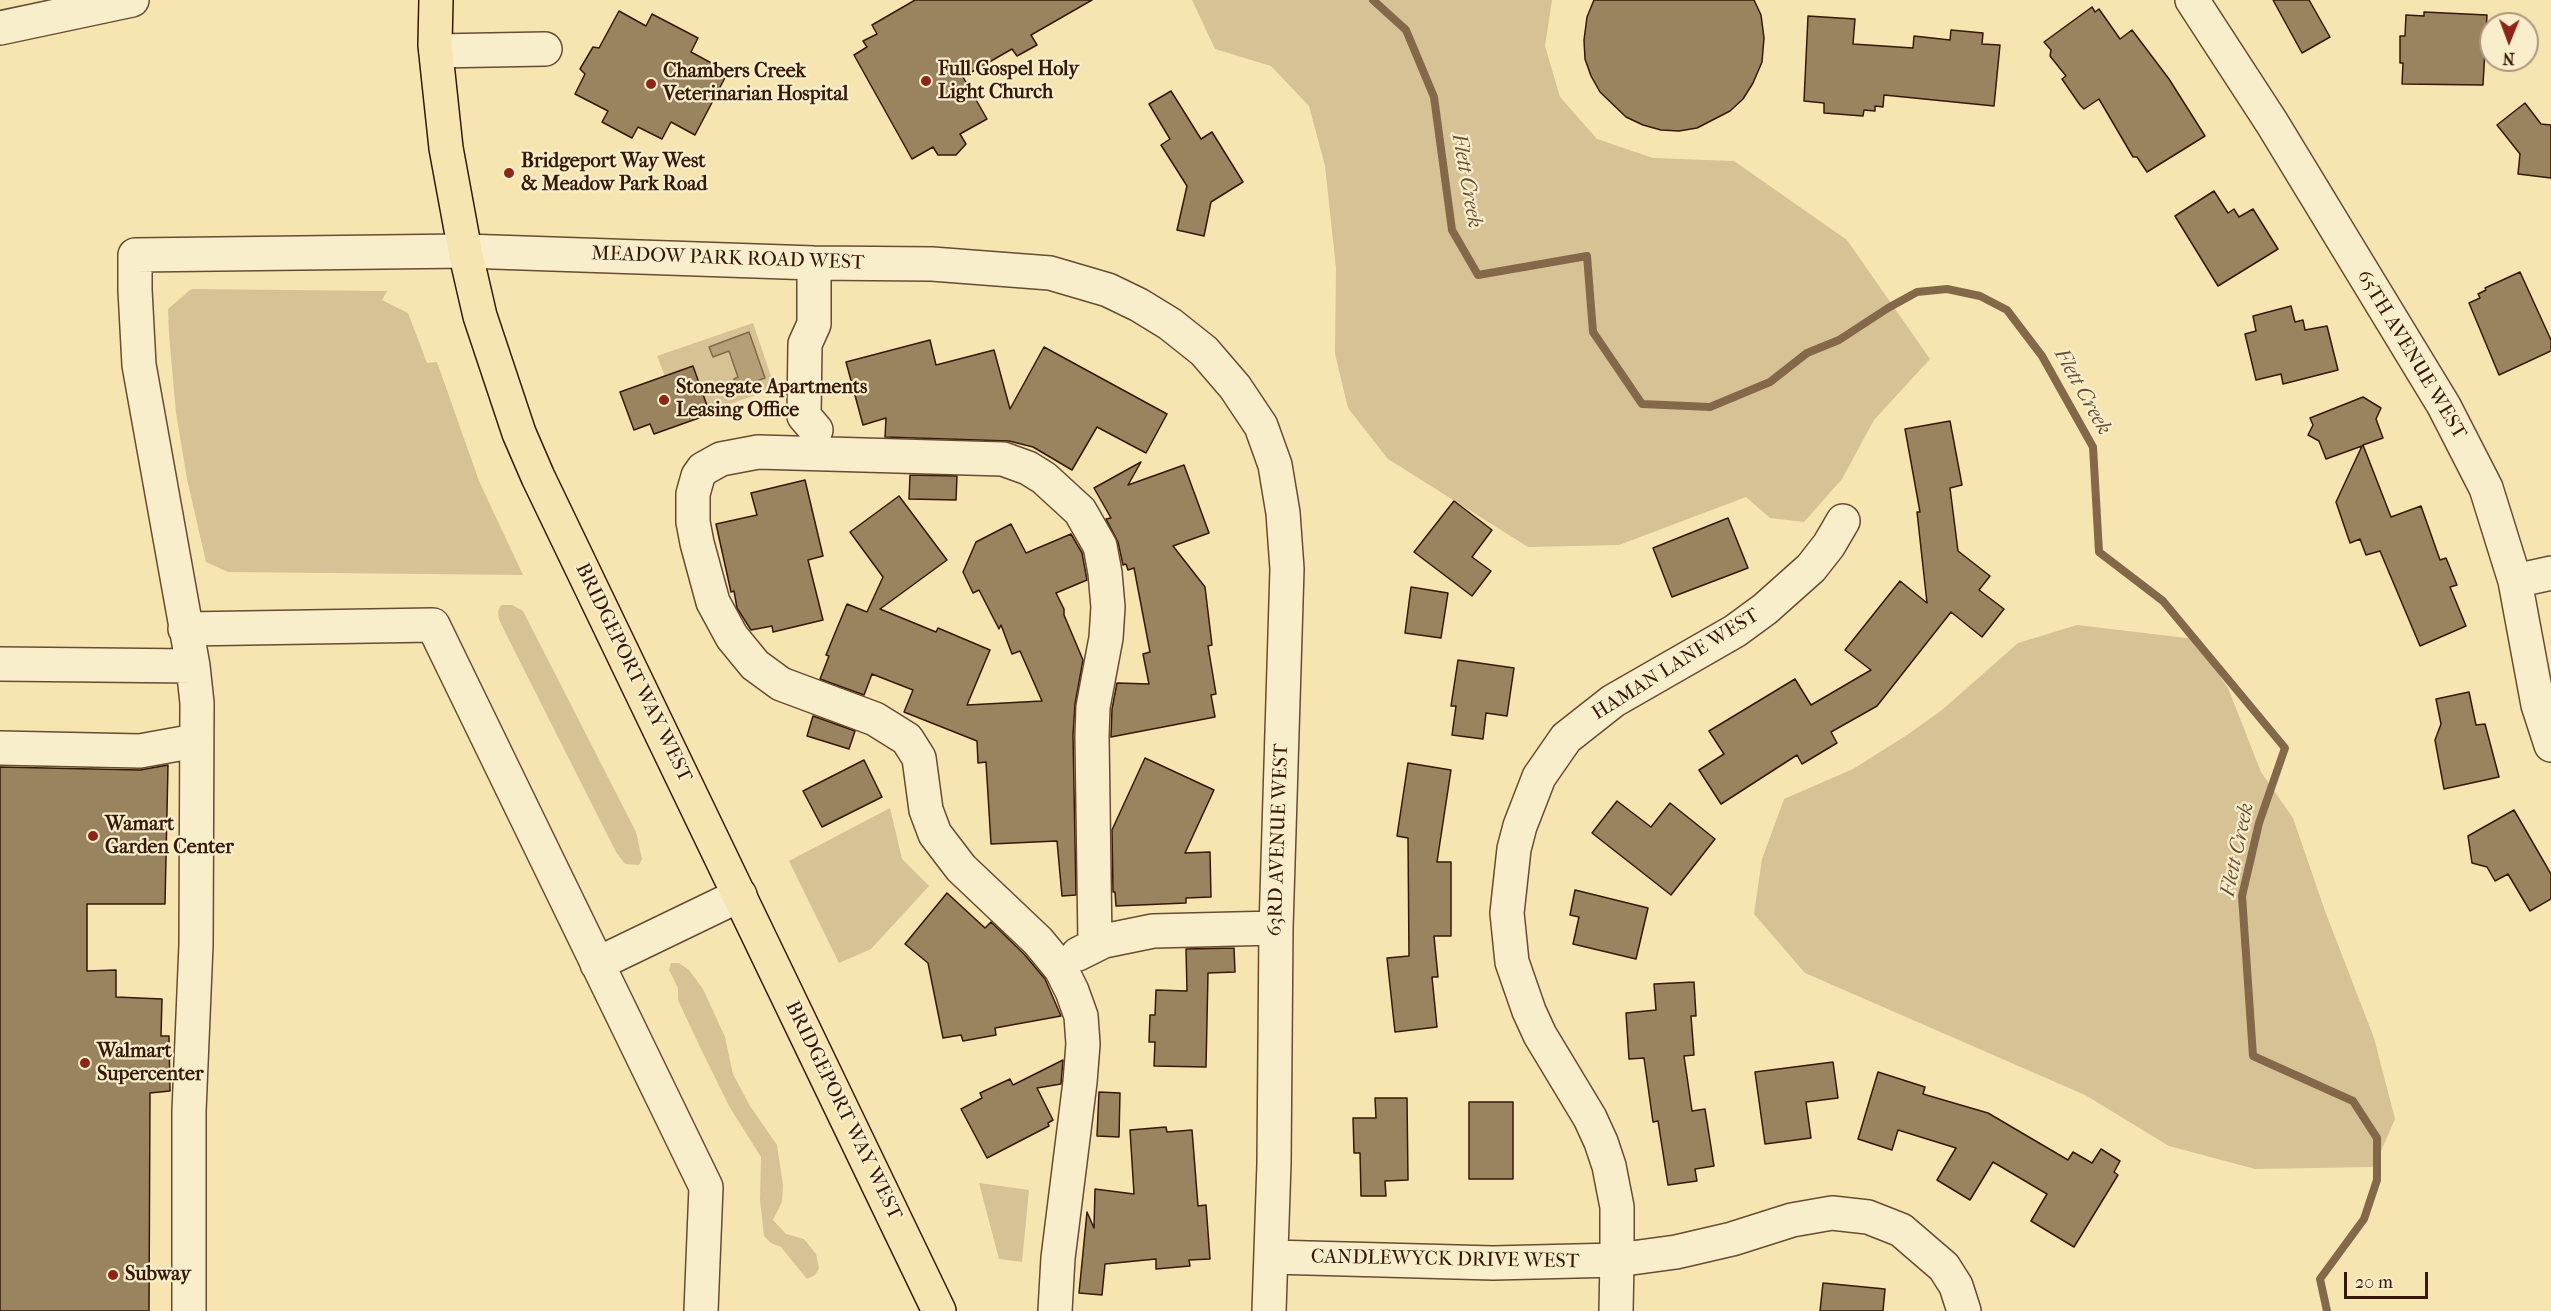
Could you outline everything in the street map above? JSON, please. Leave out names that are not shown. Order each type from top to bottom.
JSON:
[{"type":"main road","name":"BRIDGEPORT WAY WEST","points":[[436,0],[436,51],[446,148],[465,251],[480,316],[531,459],[939,1311]]},
{"type":"street","points":[[0,28],[132,0]]},
{"type":"street","name":"65TH AVENUE WEST","points":[[2192,0],[2272,123],[2444,406],[2486,488],[2515,581],[2538,705],[2551,745]]},
{"type":"street","points":[[436,51],[544,49]]},
{"type":"street","name":"MEADOW PARK ROAD WEST","points":[[185,629],[139,365],[135,255],[465,251],[814,263],[932,264],[1010,268],[1050,273],[1108,290],[1170,324],[1204,351],[1235,387],[1261,426]]},
{"type":"street","points":[[814,263],[814,324],[805,344],[804,416],[816,442]]},
{"type":"street","name":"63RD AVENUE WEST","points":[[1261,426],[1275,465],[1283,513],[1287,569],[1276,928],[1272,1257],[1269,1311]]},
{"type":"street","points":[[1055,1311],[1058,1258],[1083,1044],[1078,1005],[1061,969],[1038,941],[980,887],[944,847],[930,822],[919,759],[908,739],[875,719],[781,684],[755,665],[732,637],[713,602],[701,563],[693,522],[693,494],[698,476],[711,464],[745,453],[816,442],[1011,461],[1035,472],[1068,498],[1080,512],[1095,535],[1104,566],[1108,607],[1106,639],[1093,707],[1095,944]]},
{"type":"street","name":"HAMAN LANE WEST","points":[[1617,1260],[1617,1207],[1609,1166],[1601,1142],[1590,1118],[1540,1035],[1512,962],[1507,913],[1514,849],[1520,826],[1539,777],[1566,738],[1613,701],[1735,631],[1765,609],[1810,568],[1829,545],[1843,521]]},
{"type":"street","points":[[2515,581],[2551,573]]},
{"type":"street","points":[[189,1311],[190,1091],[196,945],[195,741],[197,703],[193,666],[185,629],[433,625],[706,1187],[701,1311]]},
{"type":"street","points":[[0,664],[193,666]]},
{"type":"street","points":[[0,748],[141,750],[195,741]]},
{"type":"street","points":[[597,964],[740,895]]},
{"type":"street","points":[[1061,969],[1072,958],[1095,944],[1153,931],[1276,928]]},
{"type":"street","name":"CANDLEWYCK DRIVE WEST","points":[[1272,1257],[1493,1263],[1617,1260],[1702,1246],[1815,1215],[1853,1214],[1886,1223],[1901,1230],[1933,1256],[1944,1267],[1956,1286],[1964,1311]]},
{"type":"street","points":[[1616,1311],[1617,1260]]},
{"type":"shaded area","points":[[1192,0],[1552,0],[1545,46],[1560,97],[1597,139],[1653,158],[1734,161],[1847,240],[1930,359],[1874,420],[1842,479],[1804,522],[1770,518],[1746,497],[1619,545],[1528,547],[1388,459],[1348,408],[1335,354],[1336,268],[1325,166],[1309,106],[1271,66],[1215,49]]},
{"type":"shaded area","points":[[193,289],[387,291],[382,300],[408,313],[427,363],[437,362],[479,481],[523,575],[228,572],[206,562],[187,479],[176,413],[169,335],[168,309]]},
{"type":"shaded area","points":[[753,323],[775,388],[716,409],[715,405],[708,407],[693,366],[665,376],[657,356]]},
{"type":"shaded area","points":[[749,332],[765,378],[737,388],[734,379],[738,377],[729,351],[713,357],[709,347]]},
{"type":"shaded area","points":[[501,605],[512,605],[523,611],[636,832],[642,859],[639,865],[625,864],[616,852],[504,630],[498,611]]},
{"type":"shaded area","points":[[2077,625],[2195,639],[2228,688],[2261,772],[2293,818],[2325,911],[2374,1038],[2395,1119],[2374,1167],[2255,1169],[2169,1146],[2085,1095],[1805,973],[1754,914],[1762,859],[1784,799],[1853,769],[1907,735],[1942,710],[2018,643]]},
{"type":"shaded area","points":[[890,808],[902,859],[929,886],[871,949],[839,963],[789,861]]},
{"type":"shaded area","points":[[671,963],[679,963],[689,970],[703,989],[725,1037],[733,1074],[750,1106],[777,1145],[783,1185],[782,1202],[773,1220],[786,1234],[804,1239],[816,1254],[819,1268],[815,1275],[807,1279],[781,1247],[771,1243],[764,1236],[760,1200],[761,1157],[729,1106],[678,1000],[678,988],[669,970]]},
{"type":"shaded area","points":[[979,1183],[1029,1190],[1022,1262],[999,1259]]},
{"type":"building","name":"Full Gospel Holy Light Church","points":[[915,0],[1092,0],[1031,35],[1037,45],[1017,56],[1012,49],[963,77],[987,119],[960,134],[966,144],[956,155],[938,155],[933,147],[912,159],[854,55],[867,47],[863,41],[877,34],[872,25]]},
{"type":"building","points":[[1594,0],[1754,0],[1761,15],[1764,38],[1762,62],[1753,83],[1743,99],[1730,111],[1697,128],[1679,131],[1661,130],[1626,117],[1600,92],[1585,59],[1584,40],[1587,17]]},
{"type":"building","points":[[2273,0],[2309,0],[2330,37],[2302,53]]},
{"type":"building","points":[[2092,7],[2095,12],[2099,9],[2120,39],[2132,30],[2169,79],[2205,136],[2147,172],[2137,157],[2133,157],[2099,99],[2084,109],[2080,105],[2062,79],[2066,76],[2050,56],[2051,50],[2044,42]]},
{"type":"building","name":"Chambers Creek Veterinarian Hospital","points":[[619,11],[646,26],[652,14],[698,38],[691,52],[728,72],[695,135],[671,122],[662,139],[638,127],[632,138],[602,122],[608,111],[575,94],[585,74],[580,69],[593,47],[599,48]]},
{"type":"building","points":[[2424,12],[2479,15],[2479,72],[2484,72],[2483,85],[2402,84],[2403,63],[2400,63],[2400,36],[2405,36],[2406,15],[2424,16]]},
{"type":"building","points":[[1808,16],[1855,19],[1853,44],[1913,48],[1914,36],[1950,40],[1951,30],[1983,33],[1982,44],[2000,45],[1994,106],[1884,95],[1883,107],[1875,106],[1875,111],[1864,110],[1863,116],[1824,113],[1824,103],[1804,101]]},
{"type":"building","points":[[1171,91],[1201,139],[1212,132],[1243,182],[1211,202],[1204,236],[1177,230],[1187,186],[1161,145],[1170,139],[1149,104]]},
{"type":"building","points":[[2525,103],[2541,124],[2551,125],[2551,178],[2518,174],[2520,154],[2497,125]]},
{"type":"building","points":[[2214,191],[2228,213],[2234,209],[2239,217],[2253,209],[2278,249],[2218,286],[2175,216]]},
{"type":"building","points":[[2520,272],[2551,340],[2551,351],[2499,375],[2469,303],[2480,298],[2478,294],[2486,290],[2485,288]]},
{"type":"building","points":[[2291,306],[2295,322],[2303,320],[2305,330],[2327,326],[2338,370],[2283,384],[2281,374],[2256,380],[2245,334],[2256,331],[2253,316]]},
{"type":"building","points":[[930,340],[936,365],[994,350],[1010,409],[1044,347],[1167,414],[1146,453],[1097,427],[1072,470],[1033,447],[1009,441],[885,437],[886,418],[863,425],[846,362]]},
{"type":"building","name":"Stonegate Apartments Leasing Office","points":[[693,366],[710,414],[654,434],[650,424],[634,430],[620,392]]},
{"type":"building","points":[[2363,397],[2381,408],[2376,419],[2383,438],[2363,445],[2391,517],[2421,506],[2440,560],[2446,558],[2457,585],[2450,587],[2466,626],[2420,646],[2380,551],[2366,555],[2360,539],[2350,543],[2336,502],[2362,446],[2326,459],[2319,441],[2308,435],[2313,425],[2310,418]]},
{"type":"building","points":[[1950,421],[1962,485],[1950,488],[1958,551],[1990,576],[1979,590],[2004,609],[1982,637],[1951,612],[1877,706],[1831,732],[1837,743],[1802,764],[1797,755],[1721,804],[1699,770],[1724,754],[1709,731],[1795,679],[1811,705],[1871,670],[1845,650],[1900,581],[1927,603],[1917,512],[1920,512],[1905,429]]},
{"type":"building","points":[[1141,462],[1128,485],[1184,465],[1209,533],[1173,546],[1205,587],[1212,645],[1208,646],[1216,694],[1211,695],[1215,717],[1111,737],[1112,709],[1117,683],[1149,684],[1143,654],[1150,652],[1134,568],[1128,570],[1126,564],[1123,565],[1118,542],[1106,519],[1111,518],[1094,488]]},
{"type":"building","points":[[910,475],[957,476],[956,500],[909,499]]},
{"type":"building","points":[[805,480],[823,556],[808,560],[823,620],[773,632],[772,626],[751,630],[737,608],[734,591],[731,592],[716,524],[757,515],[751,493]]},
{"type":"building","points":[[899,496],[947,560],[880,609],[936,632],[938,628],[990,650],[967,705],[1042,701],[1020,651],[1012,654],[1001,625],[999,629],[979,590],[973,593],[963,572],[976,542],[1011,524],[1026,553],[1071,534],[1082,553],[1087,580],[1056,593],[1083,660],[1075,704],[1073,735],[1076,895],[1062,896],[1057,841],[991,844],[986,762],[978,763],[977,741],[904,712],[913,690],[872,674],[864,695],[820,679],[829,656],[826,655],[847,604],[867,612],[883,577],[850,532]]},
{"type":"building","points":[[1454,501],[1492,530],[1472,557],[1491,571],[1472,596],[1414,552]]},
{"type":"building","points":[[1728,518],[1748,568],[1672,597],[1653,548]]},
{"type":"building","points":[[1411,587],[1448,593],[1441,638],[1405,633]]},
{"type":"building","points":[[1458,660],[1514,668],[1507,716],[1486,713],[1483,739],[1452,735],[1456,706],[1451,706]]},
{"type":"building","points":[[2469,692],[2476,725],[2485,724],[2499,777],[2444,789],[2435,740],[2441,724],[2436,699]]},
{"type":"building","points":[[813,716],[855,731],[849,749],[807,736]]},
{"type":"building","points":[[1145,758],[1214,790],[1185,853],[1210,852],[1211,897],[1186,898],[1186,903],[1116,906],[1115,892],[1113,892],[1112,830]]},
{"type":"building","points":[[864,760],[882,797],[822,827],[803,791]]},
{"type":"building","points":[[1408,763],[1451,770],[1437,862],[1451,862],[1451,936],[1434,936],[1438,977],[1432,977],[1437,1027],[1395,1032],[1387,958],[1409,956],[1408,838],[1397,836]]},
{"type":"building","name":"Walmart Supercenter","points":[[168,765],[165,904],[87,904],[87,971],[116,970],[116,997],[162,999],[161,1036],[169,1036],[170,1091],[150,1093],[149,1311],[0,1311],[0,767],[140,770]]},
{"type":"building","points":[[1617,801],[1651,827],[1670,803],[1715,839],[1671,895],[1592,833]]},
{"type":"building","points":[[2514,810],[2551,874],[2551,899],[2530,911],[2508,874],[2495,881],[2487,867],[2472,863],[2468,836]]},
{"type":"building","points":[[1575,890],[1648,908],[1636,959],[1573,944],[1579,917],[1570,915]]},
{"type":"building","points":[[947,893],[985,928],[991,922],[1024,954],[1045,979],[1061,1016],[995,1028],[996,1035],[963,1041],[961,1035],[943,1038],[928,963],[905,944]]},
{"type":"building","points":[[1234,948],[1235,972],[1208,973],[1206,1067],[1154,1066],[1155,1042],[1149,1042],[1150,1015],[1155,1015],[1156,990],[1187,991],[1186,949]]},
{"type":"building","points":[[1694,982],[1696,1016],[1691,1016],[1694,1055],[1684,1056],[1692,1111],[1705,1109],[1714,1166],[1695,1169],[1697,1181],[1668,1185],[1658,1121],[1653,1122],[1644,1058],[1629,1059],[1626,1013],[1656,1010],[1654,984]]},
{"type":"building","points":[[1063,1060],[1061,1084],[1037,1088],[1053,1120],[1048,1123],[1049,1126],[987,1158],[961,1109],[982,1098],[980,1093],[1010,1079],[1013,1085]]},
{"type":"building","points":[[1833,1062],[1838,1098],[1806,1102],[1811,1138],[1765,1144],[1755,1072]]},
{"type":"building","points":[[1878,1072],[1925,1087],[1923,1094],[1988,1113],[2068,1160],[2073,1152],[2092,1163],[2101,1149],[2120,1161],[2114,1172],[2118,1175],[2074,1247],[2031,1221],[2047,1194],[1993,1162],[1970,1200],[1937,1180],[1956,1148],[1898,1130],[1892,1150],[1858,1139]]},
{"type":"building","points":[[1099,1092],[1120,1093],[1119,1137],[1097,1136]]},
{"type":"building","points":[[1375,1098],[1407,1098],[1408,1180],[1385,1181],[1386,1196],[1361,1196],[1360,1153],[1354,1153],[1353,1118],[1376,1118]]},
{"type":"building","points":[[1469,1102],[1513,1102],[1513,1179],[1469,1179]]},
{"type":"building","points":[[1166,1127],[1167,1132],[1192,1130],[1198,1206],[1206,1205],[1210,1259],[1189,1260],[1190,1266],[1156,1269],[1156,1259],[1105,1264],[1102,1295],[1079,1293],[1087,1212],[1094,1228],[1095,1189],[1134,1194],[1130,1130]]},
{"type":"building","points":[[1823,1283],[1885,1289],[1883,1311],[1820,1311]]},
{"type":"waterway","name":"Flett Creek","points":[[1373,0],[1406,30],[1434,97],[1452,230],[1478,275],[1587,256],[1593,332],[1642,404],[1710,407],[1770,382],[1807,353],[1839,340],[1917,292],[1947,289],[1980,296],[2007,310],[2042,356],[2093,447],[2099,552],[2163,601],[2285,748],[2259,823],[2242,896],[2253,1056],[2353,1101],[2377,1138],[2377,1180],[2364,1219],[2320,1279],[2327,1311]]},
{"type":"place","name":"Full Gospel Holy Light Church","points":[[926,81]]},
{"type":"place","name":"Chambers Creek Veterinarian Hospital","points":[[651,84]]},
{"type":"place","name":"Bridgeport Way West & Meadow Park Road","points":[[509,173]]},
{"type":"place","name":"Stonegate Apartments Leasing Office","points":[[664,400]]},
{"type":"place","name":"Wamart Garden Center","points":[[93,836]]},
{"type":"place","name":"Walmart Supercenter","points":[[85,1063]]},
{"type":"place","name":"Subway","points":[[113,1275]]}]
